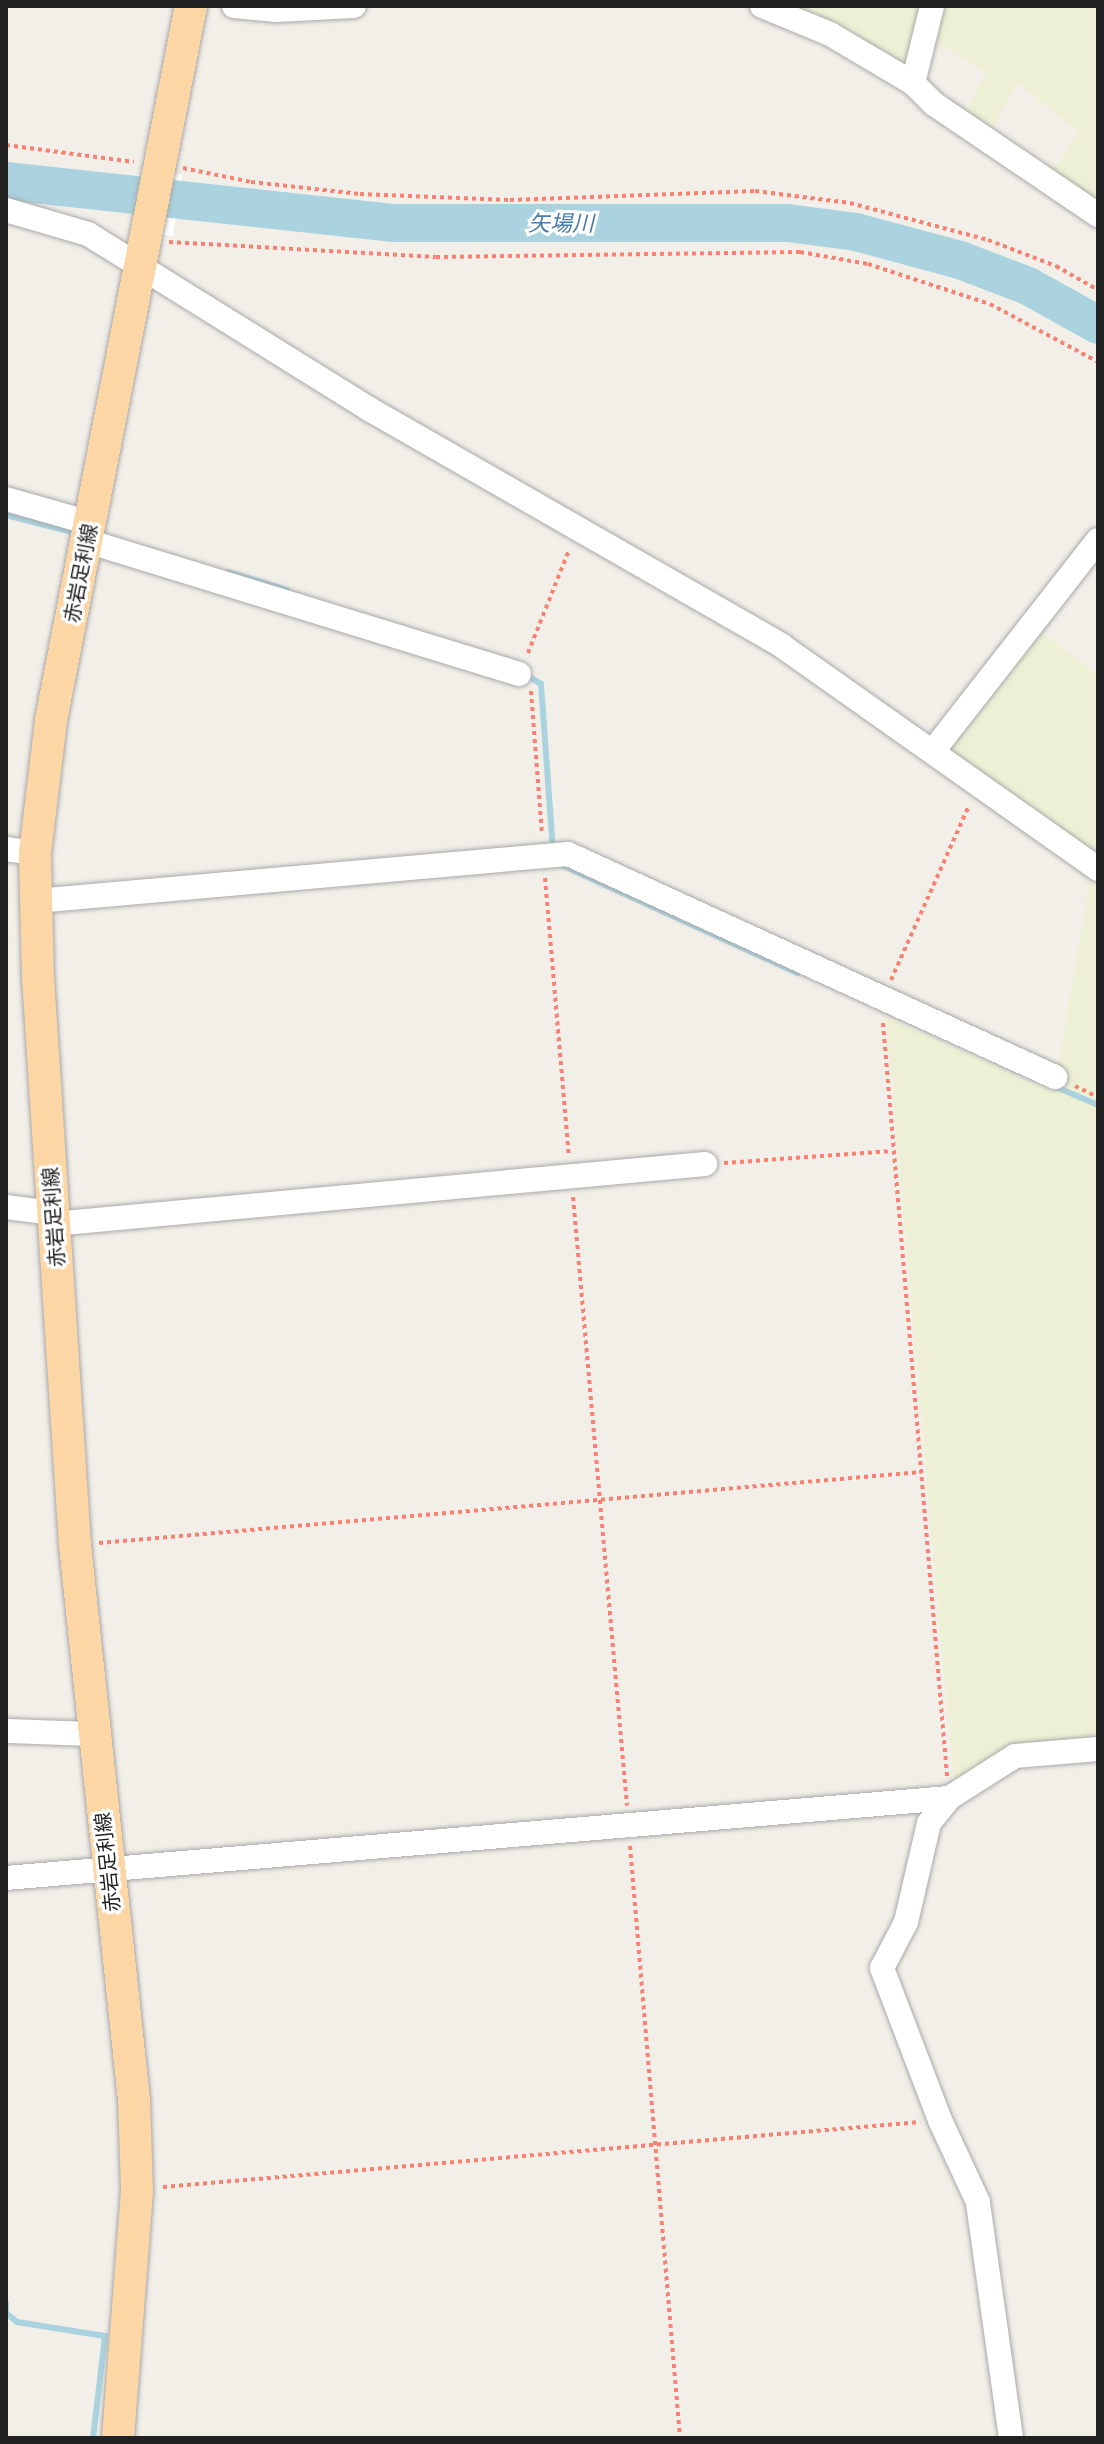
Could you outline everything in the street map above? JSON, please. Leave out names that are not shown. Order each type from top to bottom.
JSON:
[{"type":"main road","name":"赤岩足利線","points":[[118,2438],[137,2190],[134,2100],[75,1545],[52,1218],[36,901],[20,851],[51,720],[141,268],[155,237],[159,168],[191,6]]},
{"type":"street","points":[[234,6],[276,10],[354,6]]},
{"type":"street","points":[[762,6],[830,34],[913,83],[934,104],[1098,215]]},
{"type":"street","points":[[913,83],[932,6]]},
{"type":"street","points":[[6,210],[88,234],[577,530],[782,646],[1098,869]]},
{"type":"street","points":[[6,499],[88,532],[519,674]]},
{"type":"street","points":[[933,751],[1098,540]]},
{"type":"street","points":[[36,901],[568,854],[882,1001],[1055,1077]]},
{"type":"street","points":[[6,1207],[52,1218],[571,1178],[705,1164]]},
{"type":"street","points":[[6,1731],[94,1734]]},
{"type":"street","points":[[1011,2438],[978,2202],[940,2120],[882,1968],[906,1922],[929,1823],[949,1798],[1015,1756],[1098,1749]]},
{"type":"street","points":[[6,1878],[949,1798]]},
{"type":"path","points":[[6,145],[251,182],[360,194],[510,200],[755,191],[850,203],[988,240],[1056,266],[1098,290]]},
{"type":"path","points":[[155,237],[436,257],[800,252],[868,264],[990,304],[1098,362]]},
{"type":"path","points":[[577,530],[519,674],[530,685],[680,2438]]},
{"type":"path","points":[[949,1798],[892,1151],[882,1001],[979,783]]},
{"type":"path","points":[[705,1164],[892,1151]]},
{"type":"path","points":[[75,1545],[921,1472]]},
{"type":"path","points":[[137,2190],[940,2120]]},
{"type":"green space","points":[[771,6],[919,6],[903,68]]},
{"type":"green space","points":[[938,6],[1098,6],[1098,210],[1049,175],[1079,132],[1017,83],[991,131],[964,117],[986,72],[930,39]]},
{"type":"green space","points":[[1040,631],[1098,675],[1098,1743],[954,1785],[886,1017],[1054,1092],[1090,880],[926,760]]},
{"type":"pier","points":[[145,169],[182,175],[173,236],[135,230]]},
{"type":"waterway","name":"矢場川","points":[[6,181],[392,223],[788,223],[856,232],[960,260],[1028,286],[1098,325]]},
{"type":"waterway","points":[[6,515],[79,534]]},
{"type":"waterway","points":[[229,572],[287,590]]},
{"type":"waterway","points":[[523,673],[541,684],[553,851]]},
{"type":"waterway","points":[[555,862],[798,973]]},
{"type":"waterway","points":[[1054,1086],[1098,1105]]},
{"type":"waterway","points":[[6,2303],[6,2313],[17,2322],[105,2336],[93,2438]]}]
